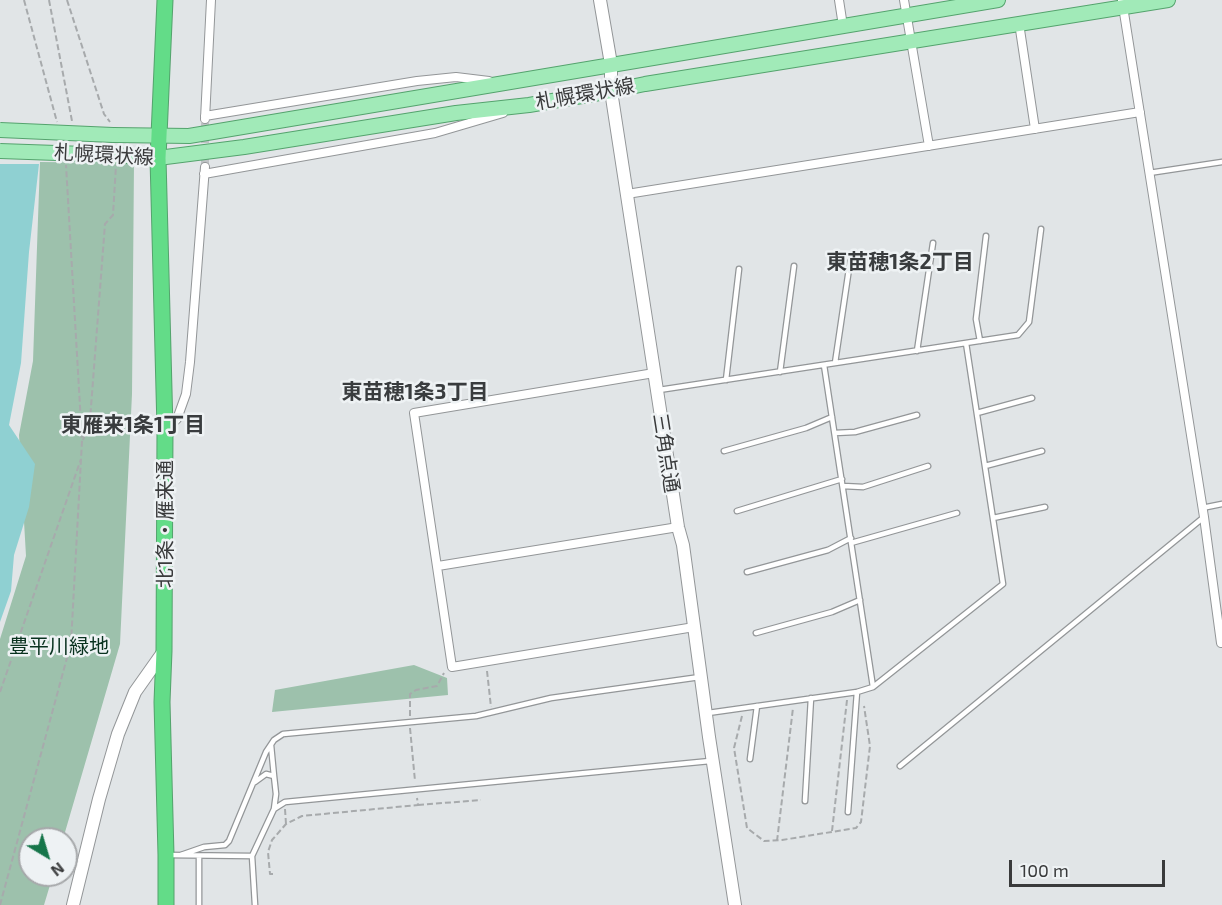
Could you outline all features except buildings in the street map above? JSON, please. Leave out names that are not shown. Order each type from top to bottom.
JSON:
[{"type":"highway","name":"北1条・雁来通","points":[[165,0],[158,136],[165,429],[162,702],[174,855],[165,905]]},
{"type":"main road","name":"札幌環状線","points":[[0,130],[111,129],[158,136],[201,134],[998,0]]},
{"type":"main road","name":"札幌環状線","points":[[0,151],[114,160],[158,158],[244,147],[456,113],[529,105],[1123,4],[1167,0]]},
{"type":"street","points":[[211,0],[205,118],[417,81],[456,77],[497,83]]},
{"type":"street","name":"三角点通","points":[[600,0],[610,64],[611,91],[678,528],[683,545],[735,905]]},
{"type":"street","points":[[839,0],[843,26]]},
{"type":"street","points":[[904,0],[929,146]]},
{"type":"street","points":[[1123,4],[1204,518],[1221,643]]},
{"type":"street","points":[[1019,23],[1035,129]]},
{"type":"street","points":[[165,429],[177,419],[186,394],[204,170],[435,133],[529,105]]},
{"type":"street","points":[[627,194],[1140,112]]},
{"type":"street","points":[[654,373],[414,413],[452,667],[694,627]]},
{"type":"street","points":[[438,566],[678,528]]},
{"type":"street","points":[[73,905],[99,799],[118,735],[135,692],[164,651]]},
{"type":"lane","points":[[1149,173],[1222,162]]},
{"type":"lane","points":[[657,391],[1018,335],[1029,322],[1041,229]]},
{"type":"lane","points":[[980,341],[976,319],[986,236]]},
{"type":"lane","points":[[916,351],[933,243]]},
{"type":"lane","points":[[835,363],[850,261]]},
{"type":"lane","points":[[780,372],[794,266]]},
{"type":"lane","points":[[726,380],[739,269]]},
{"type":"lane","points":[[708,714],[857,692],[873,687],[1003,584],[966,343]]},
{"type":"lane","points":[[825,365],[873,687]]},
{"type":"lane","points":[[977,413],[1032,398]]},
{"type":"lane","points":[[835,434],[855,432],[917,416]]},
{"type":"lane","points":[[724,451],[806,428],[832,417]]},
{"type":"lane","points":[[985,466],[1042,451]]},
{"type":"lane","points":[[843,486],[863,487],[928,466]]},
{"type":"lane","points":[[737,511],[842,479]]},
{"type":"lane","points":[[1202,507],[1222,504]]},
{"type":"lane","points":[[993,518],[1045,507]]},
{"type":"lane","points":[[747,572],[828,550],[851,540],[957,513]]},
{"type":"lane","points":[[900,766],[1204,518]]},
{"type":"lane","points":[[756,633],[832,612],[860,600]]},
{"type":"lane","points":[[174,855],[204,847],[225,845],[229,841],[255,782],[256,772],[271,744],[284,734],[492,712],[551,699],[702,677]]},
{"type":"lane","points":[[848,812],[857,692]]},
{"type":"lane","points":[[805,801],[811,698]]},
{"type":"lane","points":[[750,759],[757,706]]},
{"type":"lane","points":[[255,905],[252,856],[274,809],[276,794],[271,744]]},
{"type":"lane","points":[[274,809],[285,802],[713,761]]},
{"type":"lane","points":[[255,782],[266,774],[274,776]]},
{"type":"lane","points":[[174,855],[252,856]]},
{"type":"lane","points":[[199,856],[199,905]]},
{"type":"path","points":[[24,0],[57,122]]},
{"type":"path","points":[[49,0],[73,117],[71,126]]},
{"type":"path","points":[[67,0],[111,129]]},
{"type":"path","points":[[82,441],[90,420],[105,224],[113,215],[114,160]]},
{"type":"path","points":[[0,905],[71,643],[82,441],[66,165]]},
{"type":"path","points":[[0,692],[82,457]]},
{"type":"path","points":[[487,667],[492,712]]},
{"type":"path","points":[[410,716],[410,694],[416,690],[437,686],[447,669]]},
{"type":"path","points":[[832,831],[847,700]]},
{"type":"path","points":[[777,841],[793,708]]},
{"type":"path","points":[[410,728],[416,784]]},
{"type":"path","points":[[417,795],[418,805]]},
{"type":"path","points":[[273,874],[270,874],[268,852],[272,840],[286,824],[302,816],[481,800]]},
{"type":"path","points":[[285,809],[286,824]]},
{"type":"green space","name":"豊平川緑地","points":[[40,162],[134,163],[132,394],[120,644],[67,827],[18,827],[18,887],[49,887],[44,905],[0,905],[0,639],[26,556],[19,435],[33,361]]},
{"type":"green space","points":[[414,665],[447,678],[448,695],[272,712],[275,690]]},
{"type":"water","points":[[0,164],[39,164],[29,252],[21,363],[9,425],[35,464],[29,507],[14,555],[11,591],[0,622]]},
{"type":"tunnel","points":[[205,119],[205,167]]},
{"type":"district","name":"東苗穂1条2丁目","points":[[900,262]]},
{"type":"district","name":"東苗穂1条3丁目","points":[[415,392]]},
{"type":"district","name":"東雁来1条1丁目","points":[[133,425]]}]
